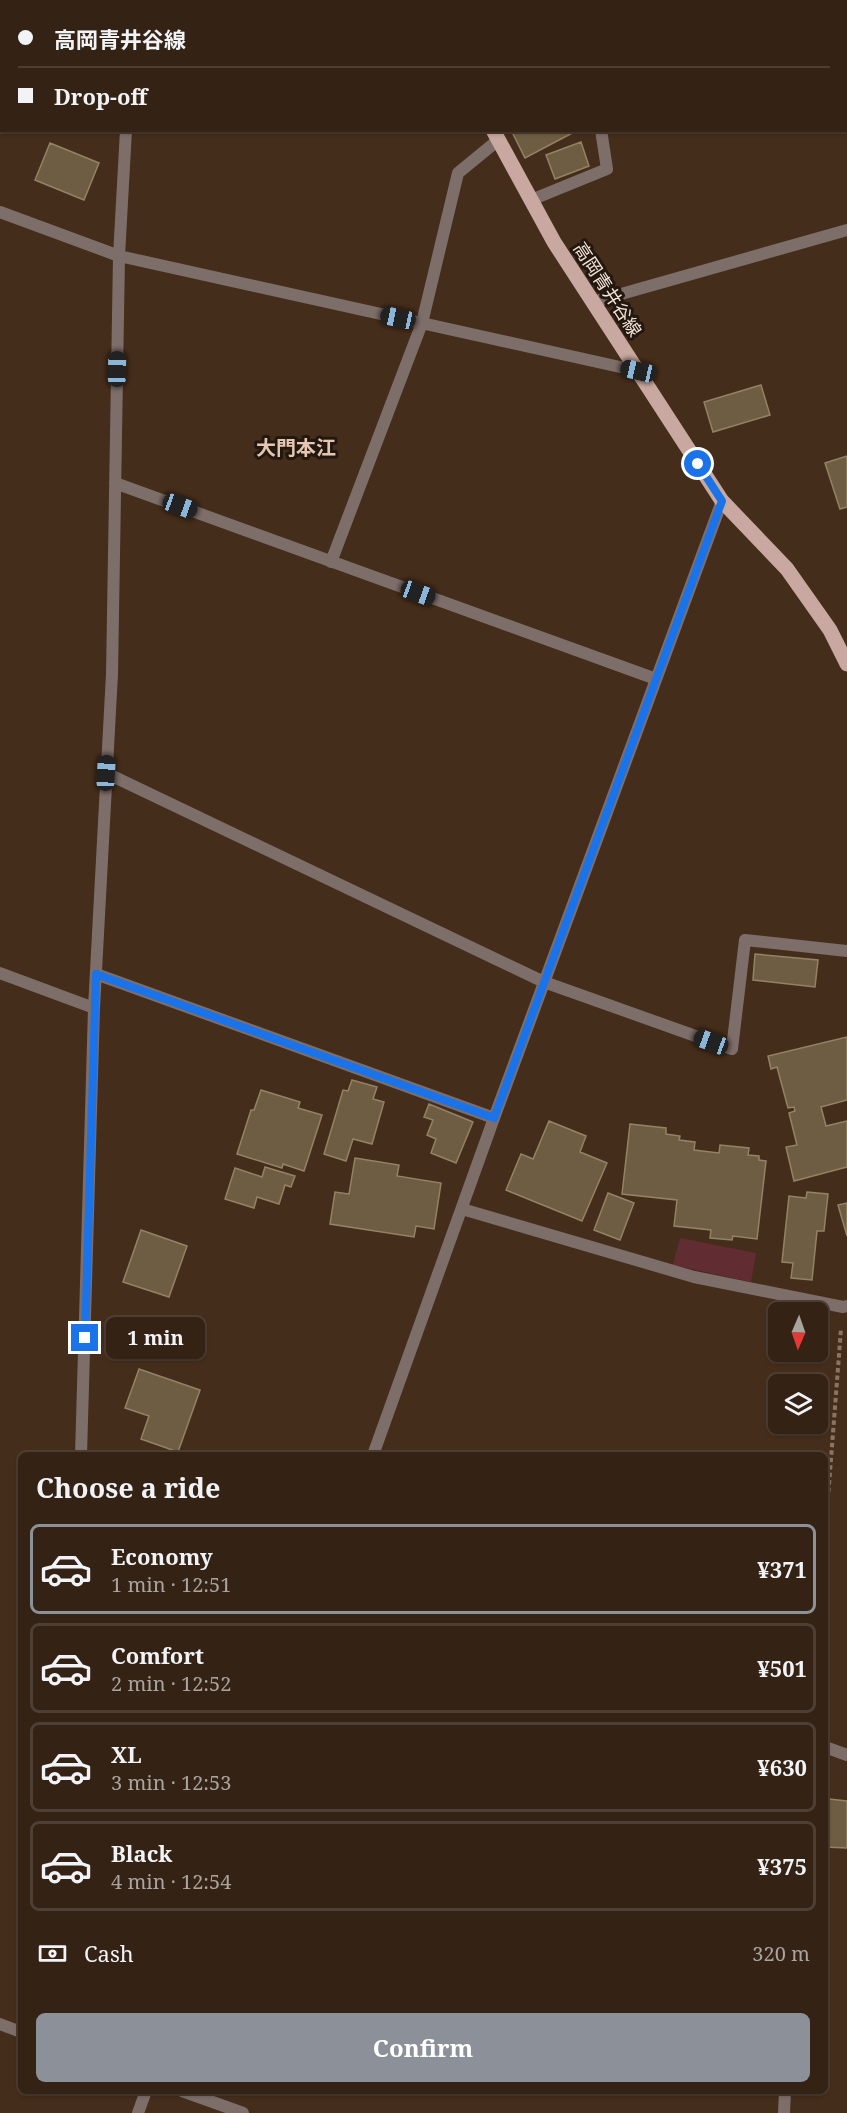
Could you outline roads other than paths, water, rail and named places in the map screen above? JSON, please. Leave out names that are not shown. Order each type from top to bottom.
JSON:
[{"type":"main road","name":"高岡青井谷線","points":[[495,136],[554,242],[722,501],[787,568],[830,630],[847,664]]},
{"type":"street","points":[[81,1452],[94,1008],[112,674],[119,256],[126,132]]},
{"type":"street","points":[[531,200],[607,169],[601,132]]},
{"type":"street","points":[[331,562],[422,323],[458,173],[495,136]]},
{"type":"street","points":[[0,212],[119,256],[638,371]]},
{"type":"street","points":[[593,302],[847,230]]},
{"type":"street","points":[[115,483],[656,679]]},
{"type":"street","points":[[374,1452],[494,1118],[722,501]]},
{"type":"street","points":[[106,773],[544,982],[732,1049],[745,940],[847,951]]},
{"type":"street","points":[[0,973],[94,1008]]},
{"type":"street","points":[[96,974],[494,1118]]},
{"type":"street","points":[[462,1209],[694,1277],[845,1306]]},
{"type":"street","points":[[828,1748],[847,1755]]},
{"type":"street","points":[[0,2024],[18,2031]]},
{"type":"street","points":[[138,2113],[145,2094]]},
{"type":"street","points":[[190,2094],[243,2113]]},
{"type":"street","points":[[784,2113],[785,2094]]},
{"type":"district","name":"大門本江","points":[[296,447]]}]
